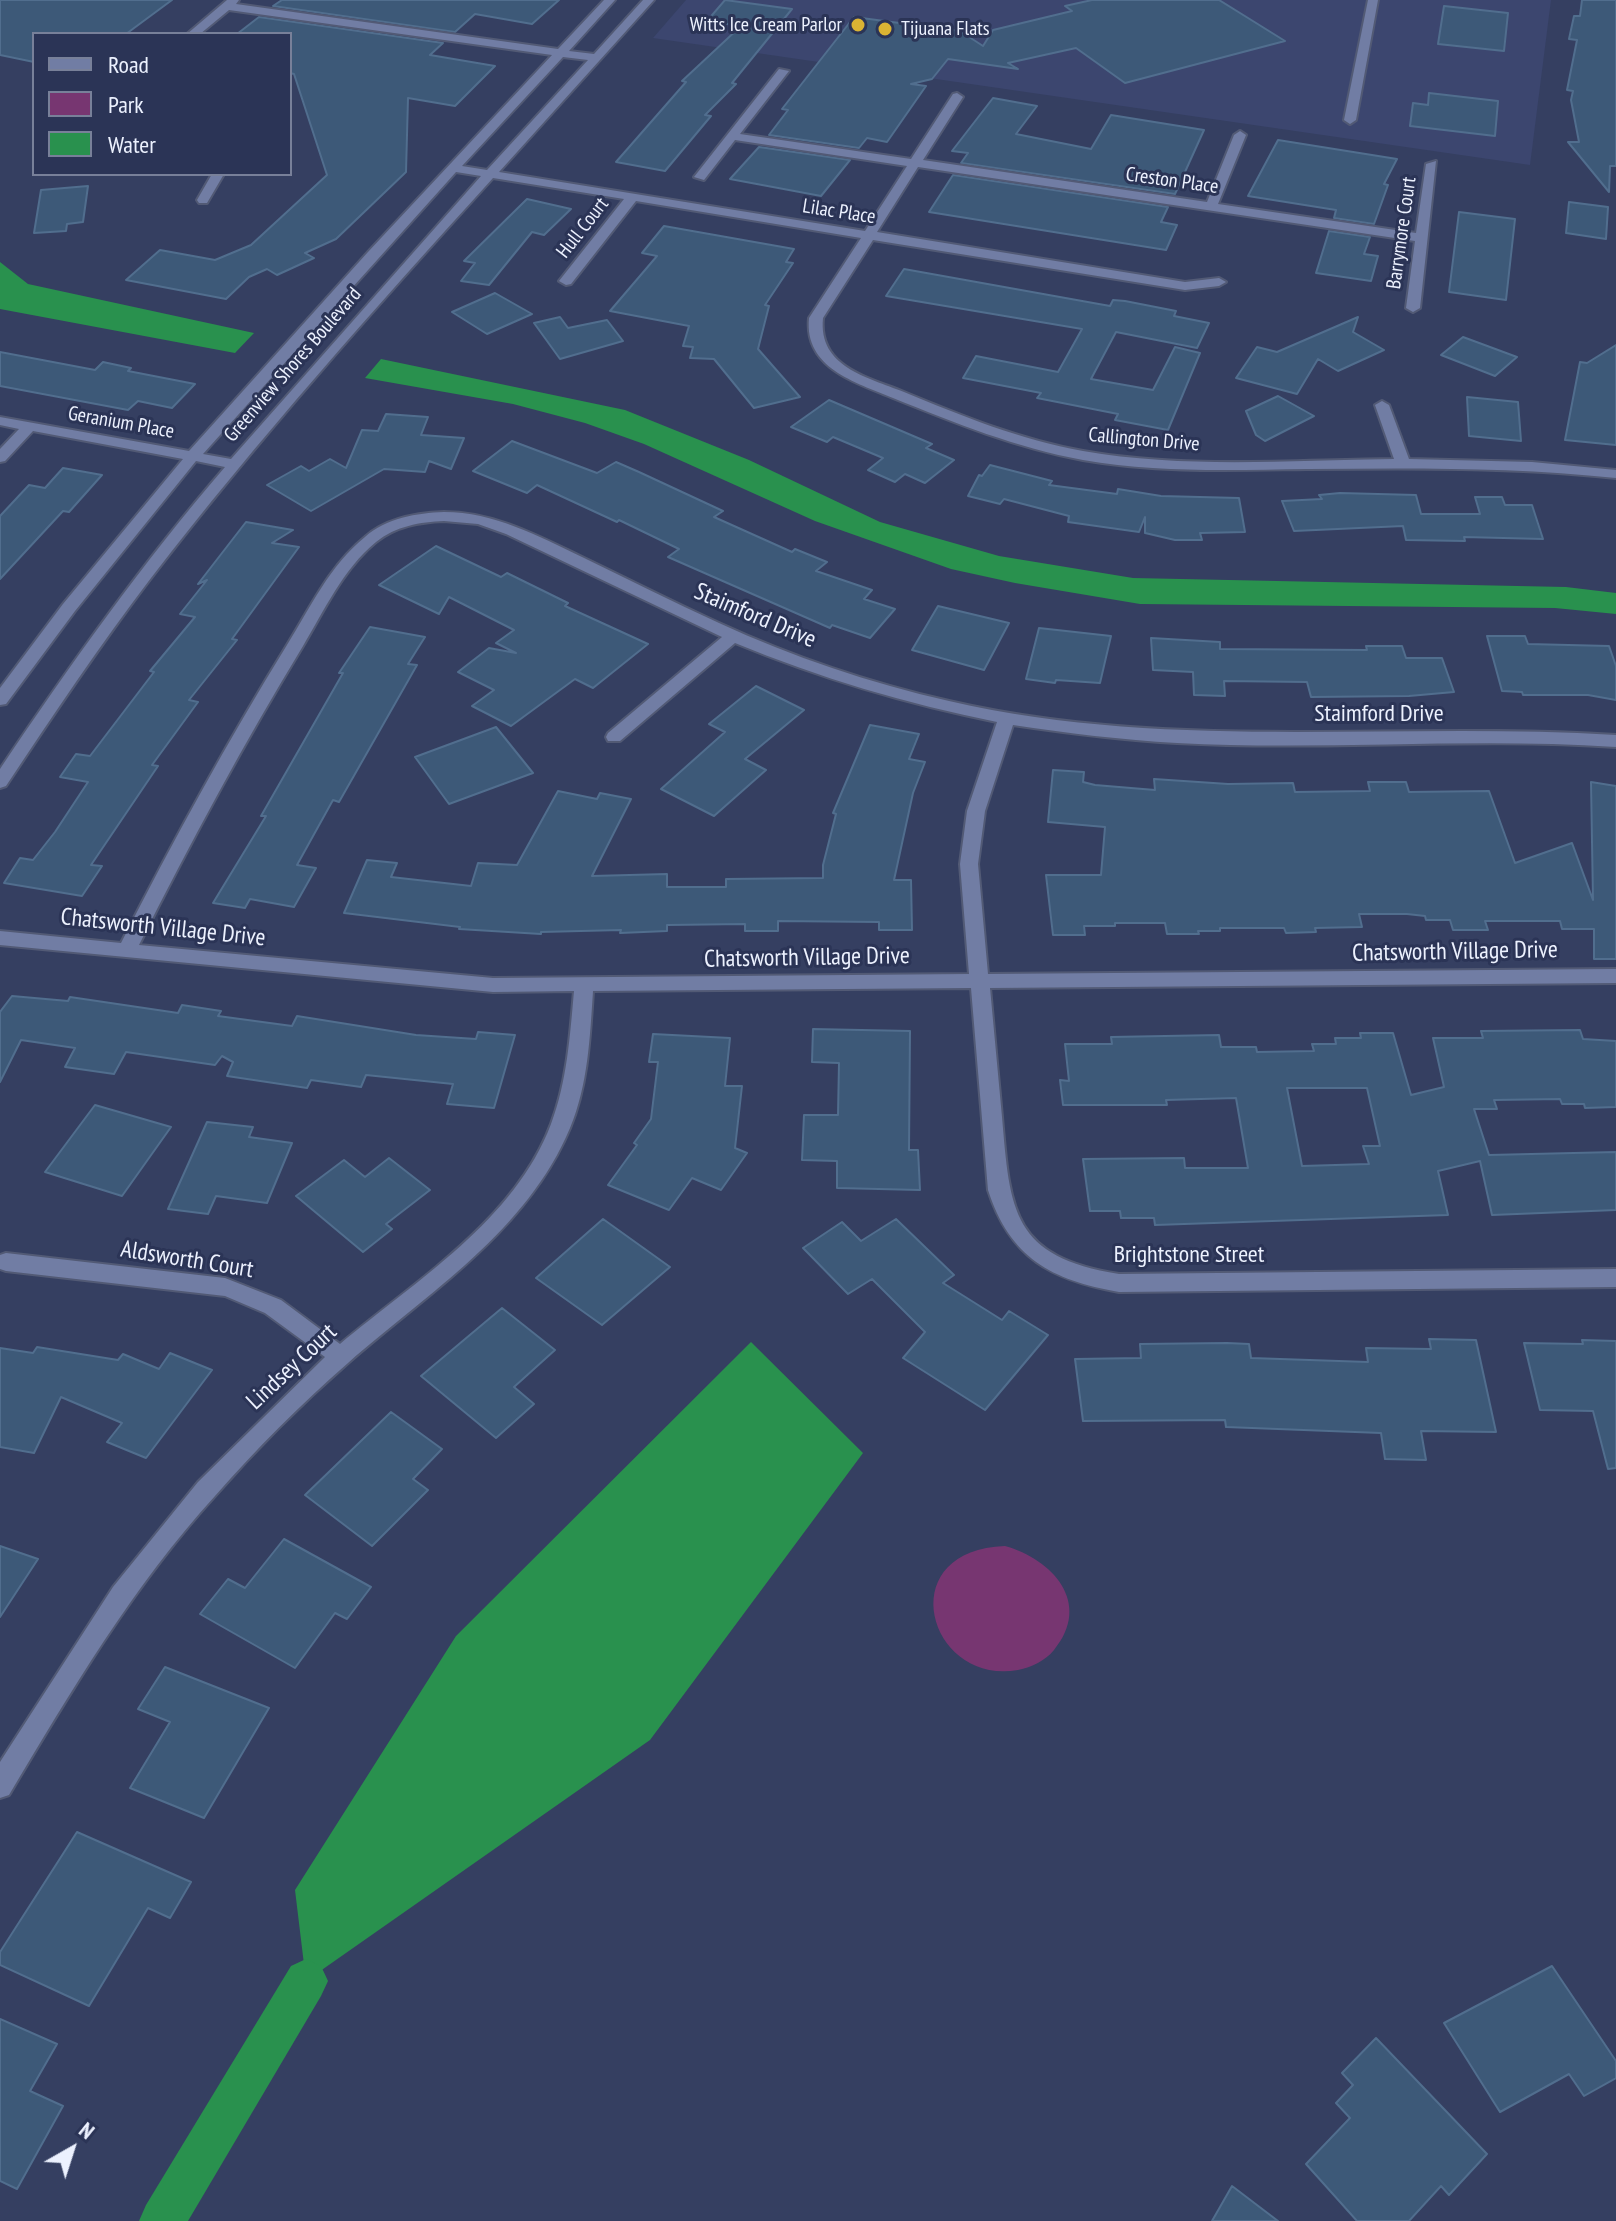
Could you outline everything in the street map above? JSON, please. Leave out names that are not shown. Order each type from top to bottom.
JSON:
[{"type":"street","name":"Greenview Shores Boulevard","points":[[0,700],[118,544],[192,456],[610,0]]},
{"type":"street","name":"Greenview Shores Boulevard","points":[[0,782],[102,632],[164,549],[235,464],[649,0]]},
{"type":"street","points":[[1350,120],[1373,0]]},
{"type":"street","points":[[195,32],[231,3],[596,58]]},
{"type":"street","points":[[700,177],[783,71]]},
{"type":"street","points":[[866,237],[957,97]]},
{"type":"street","points":[[1211,207],[1240,135]]},
{"type":"street","name":"Creston Place","points":[[732,136],[1422,238]]},
{"type":"street","name":"Barrymore Court","points":[[1413,308],[1432,164]]},
{"type":"street","name":"Lilac Place","points":[[453,168],[1185,286],[1219,282]]},
{"type":"street","points":[[203,200],[217,176]]},
{"type":"street","name":"Hull Court","points":[[566,281],[631,199]]},
{"type":"street","name":"Callington Drive","points":[[866,237],[819,310],[814,326],[815,341],[825,356],[861,380],[1006,437],[1084,456],[1150,464],[1518,466],[1616,474]]},
{"type":"street","points":[[1382,405],[1403,464]]},
{"type":"street","name":"Geranium Place","points":[[0,421],[235,464]]},
{"type":"street","points":[[0,458],[30,426]]},
{"type":"street","name":"Staimford Drive","points":[[127,950],[186,834],[278,673],[356,553],[387,529],[432,517],[479,520],[550,548],[733,636],[855,681],[1007,717],[1080,728],[1230,739],[1540,737],[1616,741]]},
{"type":"street","points":[[614,737],[733,636]]},
{"type":"street","name":"Brightstone Street","points":[[1007,717],[976,811],[969,864],[1002,1207],[1021,1240],[1054,1266],[1075,1275],[1119,1283],[1616,1278]]},
{"type":"street","name":"Chatsworth Village Drive","points":[[0,938],[493,985],[1616,976]]},
{"type":"street","name":"Lindsey Court","points":[[3,1774],[80,1654],[140,1569],[204,1491],[271,1421],[340,1357],[476,1243],[510,1207],[538,1169],[559,1130],[573,1092],[584,986]]},
{"type":"street","name":"Aldsworth Court","points":[[6,1262],[247,1292],[285,1312],[340,1357]]},
{"type":"shaded area","points":[[686,0],[1551,0],[1530,165],[653,38]]},
{"type":"green space","points":[[1005,1546],[1038,1561],[1051,1572],[1062,1585],[1068,1600],[1069,1616],[1065,1633],[1054,1650],[1033,1665],[1018,1670],[987,1669],[962,1658],[944,1639],[935,1616],[935,1591],[946,1569],[969,1553]]},
{"type":"water","points":[[0,262],[28,284],[254,333],[235,353],[0,309]]},
{"type":"water","points":[[381,359],[625,410],[749,460],[880,522],[999,556],[1133,578],[1566,587],[1616,593],[1616,614],[1555,608],[1140,604],[1015,583],[951,569],[815,521],[644,444],[585,423],[513,404],[365,378]]},
{"type":"water","points":[[751,1342],[863,1453],[650,1740],[306,1981],[295,1890],[456,1636]]},
{"type":"building","points":[[0,0],[172,0],[129,32],[32,32],[32,62],[0,55]]},
{"type":"building","points":[[282,0],[559,0],[532,24],[475,14],[455,32],[273,6]]},
{"type":"building","points":[[725,0],[792,9],[732,83],[736,84],[705,115],[711,116],[665,171],[616,162],[686,82],[682,81],[741,26],[707,21]]},
{"type":"building","points":[[1092,0],[1219,0],[1285,41],[1125,83],[1076,48],[1008,63],[1018,69],[948,59],[932,79],[911,84],[926,86],[887,142],[867,138],[859,148],[769,135],[788,110],[782,109],[854,17],[960,31],[983,46],[993,30],[1072,11],[1065,6]]},
{"type":"building","points":[[1582,0],[1616,0],[1616,166],[1610,166],[1609,192],[1568,142],[1579,142],[1571,100],[1573,91],[1567,90],[1577,40],[1569,39],[1574,16],[1580,16]]},
{"type":"building","points":[[1444,6],[1508,13],[1504,51],[1438,44]]},
{"type":"building","points":[[259,17],[443,43],[430,55],[495,66],[455,106],[408,98],[406,172],[336,239],[305,253],[314,258],[277,275],[267,269],[249,277],[226,299],[126,280],[160,250],[215,260],[251,245],[327,175],[292,74],[292,32],[240,32]]},
{"type":"building","points":[[1429,93],[1498,101],[1495,136],[1410,126],[1413,103],[1428,105]]},
{"type":"building","points":[[993,98],[1037,106],[1016,134],[1091,149],[1111,115],[1204,130],[1175,194],[961,163],[968,153],[952,151]]},
{"type":"building","points":[[1278,140],[1397,159],[1384,184],[1388,185],[1374,224],[1334,218],[1336,210],[1248,196]]},
{"type":"building","points":[[759,147],[850,160],[821,196],[730,179]]},
{"type":"building","points":[[953,175],[1168,207],[1161,222],[1177,225],[1166,250],[929,212]]},
{"type":"building","points":[[88,186],[83,222],[67,224],[66,231],[34,233],[41,190]]},
{"type":"building","points":[[527,199],[571,209],[544,235],[532,232],[489,285],[461,281],[475,263],[464,261]]},
{"type":"building","points":[[1569,202],[1608,207],[1606,239],[1566,233]]},
{"type":"building","points":[[1459,212],[1515,219],[1506,300],[1449,292]]},
{"type":"building","points":[[664,226],[794,249],[786,262],[793,263],[765,305],[769,306],[758,349],[800,397],[754,408],[714,359],[690,358],[693,347],[683,346],[689,326],[610,311],[657,256],[642,253]]},
{"type":"building","points":[[1329,231],[1370,237],[1364,254],[1378,256],[1371,281],[1316,273]]},
{"type":"building","points":[[904,269],[1110,306],[1113,300],[1125,301],[1176,311],[1174,316],[1209,323],[1197,348],[1116,332],[1091,379],[1153,390],[1175,347],[1200,353],[1168,430],[1115,420],[1118,414],[1037,398],[1041,393],[963,378],[976,356],[1058,372],[1082,329],[886,296]]},
{"type":"building","points":[[495,293],[532,314],[487,334],[452,312]]},
{"type":"building","points":[[560,317],[568,328],[607,320],[623,341],[560,359],[534,323]]},
{"type":"building","points":[[1358,317],[1353,332],[1384,350],[1338,371],[1318,359],[1297,394],[1236,378],[1257,347],[1277,352]]},
{"type":"building","points":[[1463,337],[1517,357],[1495,376],[1441,355]]},
{"type":"building","points":[[1616,345],[1616,445],[1565,440],[1580,362],[1587,363]]},
{"type":"building","points":[[0,352],[95,370],[103,362],[131,368],[128,371],[195,384],[172,408],[138,401],[128,410],[0,386]]},
{"type":"building","points":[[1278,396],[1314,416],[1265,441],[1256,435],[1246,411]]},
{"type":"building","points":[[1467,397],[1518,402],[1521,441],[1469,436]]},
{"type":"building","points":[[829,400],[932,444],[926,448],[954,460],[925,483],[905,474],[895,482],[868,470],[883,458],[833,437],[827,442],[791,427]]},
{"type":"building","points":[[386,414],[428,417],[421,435],[464,438],[451,469],[429,461],[425,472],[384,469],[311,511],[267,485],[301,466],[309,471],[330,459],[346,468],[362,430],[378,431]]},
{"type":"building","points":[[512,441],[597,473],[616,462],[639,472],[723,511],[714,517],[792,552],[795,549],[827,562],[816,571],[872,590],[864,599],[895,609],[870,638],[832,625],[830,628],[668,557],[679,549],[619,520],[617,522],[537,485],[527,493],[473,471]]},
{"type":"building","points":[[990,465],[1052,481],[1049,485],[1117,494],[1118,489],[1161,496],[1239,498],[1245,532],[1200,533],[1202,540],[1175,540],[1145,533],[1145,517],[1139,532],[1068,522],[1069,516],[1004,499],[1000,504],[968,496],[979,475],[982,476]]},
{"type":"building","points":[[63,468],[102,475],[69,512],[63,511],[0,579],[0,516],[29,485],[45,488]]},
{"type":"building","points":[[1319,495],[1416,495],[1421,514],[1480,514],[1475,497],[1502,497],[1505,505],[1532,505],[1543,539],[1464,537],[1465,541],[1406,540],[1403,526],[1294,531],[1282,501],[1322,499]]},
{"type":"building","points":[[246,522],[293,530],[272,543],[299,547],[232,639],[237,640],[189,700],[198,702],[152,765],[158,766],[91,865],[102,866],[82,896],[4,883],[20,858],[33,860],[55,832],[88,782],[60,777],[76,754],[90,756],[154,672],[150,671],[195,617],[180,614],[207,580],[198,584]]},
{"type":"building","points":[[436,546],[501,577],[507,573],[568,603],[565,606],[648,644],[593,688],[575,679],[511,726],[472,706],[494,690],[458,672],[489,648],[516,653],[496,643],[514,630],[449,597],[439,614],[379,585]]},
{"type":"building","points":[[938,606],[1009,623],[984,670],[912,650]]},
{"type":"building","points":[[370,627],[425,637],[408,664],[417,665],[339,802],[333,800],[297,865],[316,868],[294,907],[250,899],[245,908],[213,903],[266,816],[261,816],[343,673],[339,673]]},
{"type":"building","points":[[1039,628],[1111,636],[1100,683],[1056,680],[1055,683],[1026,679]]},
{"type":"building","points":[[1487,636],[1525,636],[1528,644],[1609,646],[1616,666],[1616,700],[1588,695],[1523,695],[1522,692],[1502,691]]},
{"type":"building","points":[[1151,638],[1220,642],[1220,649],[1367,650],[1366,646],[1402,646],[1406,658],[1442,658],[1454,692],[1409,696],[1311,697],[1307,682],[1224,681],[1225,696],[1194,695],[1193,672],[1153,670]]},
{"type":"building","points":[[756,686],[804,710],[745,759],[766,770],[714,816],[661,789],[725,732],[709,724]]},
{"type":"building","points":[[870,725],[919,734],[909,759],[925,762],[913,793],[894,880],[911,880],[912,930],[879,930],[879,922],[778,921],[778,931],[745,931],[745,924],[667,925],[667,931],[541,934],[459,929],[344,913],[367,860],[397,863],[391,877],[471,886],[478,863],[517,865],[558,791],[597,799],[600,793],[631,799],[592,876],[667,874],[667,887],[726,887],[726,879],[823,878],[823,865],[836,814],[833,813]]},
{"type":"building","points":[[496,727],[533,773],[449,804],[415,757]]},
{"type":"building","points":[[1053,770],[1084,772],[1083,782],[1095,785],[1155,790],[1154,779],[1228,784],[1293,783],[1295,792],[1370,791],[1368,782],[1406,782],[1409,792],[1489,791],[1515,863],[1572,843],[1593,900],[1591,782],[1616,786],[1616,959],[1594,959],[1594,929],[1562,929],[1560,921],[1485,921],[1488,930],[1453,930],[1450,920],[1426,920],[1425,916],[1407,914],[1359,914],[1362,927],[1315,928],[1316,932],[1286,933],[1284,928],[1220,928],[1220,931],[1198,931],[1199,934],[1167,934],[1165,923],[1115,923],[1115,926],[1084,926],[1085,935],[1053,935],[1046,875],[1101,875],[1105,827],[1048,822]]},
{"type":"building","points":[[12,996],[68,1001],[70,997],[178,1013],[182,1005],[221,1011],[218,1016],[292,1026],[297,1016],[416,1035],[476,1039],[478,1032],[515,1035],[494,1108],[447,1104],[453,1084],[366,1075],[361,1087],[311,1080],[307,1088],[227,1076],[233,1062],[222,1056],[215,1065],[126,1052],[114,1074],[65,1067],[75,1048],[21,1040],[0,1082],[0,1012]]},
{"type":"building","points":[[813,1029],[910,1031],[909,1150],[918,1150],[920,1190],[837,1188],[837,1161],[802,1160],[804,1115],[838,1115],[839,1063],[812,1062]]},
{"type":"building","points":[[1580,1030],[1583,1039],[1616,1041],[1616,1107],[1585,1108],[1584,1104],[1562,1104],[1560,1099],[1494,1100],[1497,1109],[1474,1109],[1489,1155],[1616,1152],[1616,1210],[1492,1215],[1480,1161],[1438,1171],[1448,1215],[1155,1225],[1154,1218],[1121,1218],[1120,1211],[1090,1211],[1083,1159],[1184,1158],[1185,1168],[1248,1168],[1236,1098],[1166,1100],[1167,1105],[1063,1105],[1060,1080],[1069,1081],[1065,1044],[1112,1044],[1111,1037],[1219,1035],[1221,1047],[1256,1047],[1257,1052],[1314,1051],[1312,1044],[1336,1044],[1335,1038],[1361,1038],[1360,1033],[1393,1033],[1411,1095],[1444,1087],[1433,1038],[1483,1038],[1481,1031]],"holes":[[[1287,1088],[1367,1088],[1380,1146],[1363,1146],[1369,1164],[1302,1166]]]},
{"type":"building","points":[[653,1034],[730,1038],[725,1086],[742,1086],[735,1148],[747,1153],[721,1190],[692,1178],[669,1210],[608,1185],[637,1145],[634,1143],[651,1119],[658,1062],[649,1062]]},
{"type":"building","points":[[95,1105],[171,1127],[122,1196],[45,1172]]},
{"type":"building","points":[[207,1122],[253,1127],[249,1137],[292,1143],[267,1203],[216,1196],[208,1214],[168,1209]]},
{"type":"building","points":[[389,1158],[430,1190],[386,1224],[392,1229],[363,1252],[296,1196],[344,1160],[365,1177]]},
{"type":"building","points":[[603,1219],[670,1267],[602,1325],[536,1278]]},
{"type":"building","points":[[896,1219],[954,1275],[943,1283],[1002,1320],[1009,1311],[1048,1335],[985,1410],[903,1358],[925,1332],[872,1279],[848,1294],[803,1248],[842,1222],[861,1241]]},
{"type":"building","points":[[502,1308],[555,1350],[514,1387],[534,1404],[496,1438],[421,1376]]},
{"type":"building","points":[[1429,1339],[1476,1340],[1496,1432],[1421,1431],[1426,1460],[1385,1459],[1381,1433],[1226,1427],[1225,1420],[1083,1421],[1075,1359],[1141,1358],[1140,1344],[1227,1343],[1249,1344],[1251,1358],[1368,1362],[1366,1348],[1431,1349]]},
{"type":"building","points":[[1582,1340],[1616,1341],[1616,1468],[1608,1469],[1593,1411],[1540,1410],[1524,1343],[1583,1344]]},
{"type":"building","points":[[37,1347],[118,1360],[123,1354],[159,1369],[170,1353],[212,1370],[146,1458],[107,1442],[122,1423],[61,1397],[34,1453],[0,1447],[0,1348],[33,1353]]},
{"type":"building","points":[[391,1412],[442,1449],[413,1479],[428,1490],[372,1546],[305,1495]]},
{"type":"building","points":[[284,1539],[371,1587],[347,1619],[335,1613],[295,1668],[200,1614],[228,1579],[245,1588]]},
{"type":"building","points":[[0,1546],[38,1559],[0,1617]]},
{"type":"building","points":[[165,1667],[269,1708],[204,1818],[130,1788],[170,1722],[138,1709]]},
{"type":"building","points":[[77,1832],[191,1882],[170,1918],[148,1908],[89,2006],[0,1965],[0,1952]]},
{"type":"building","points":[[1552,1966],[1616,2061],[1616,2078],[1584,2096],[1569,2074],[1500,2112],[1444,2023]]},
{"type":"building","points":[[0,2019],[57,2044],[30,2091],[63,2106],[17,2189],[0,2181]]},
{"type":"building","points":[[1376,2038],[1487,2154],[1449,2195],[1441,2186],[1409,2221],[1357,2221],[1306,2164],[1350,2118],[1336,2103],[1353,2085],[1342,2073]]},
{"type":"building","points":[[1232,2186],[1278,2221],[1212,2221]]},
{"type":"waterway","points":[[162,2221],[306,1981]]},
{"type":"place","name":"Witts Ice Cream Parlor","points":[[858,25]]},
{"type":"place","name":"Tijuana Flats","points":[[885,29]]}]
